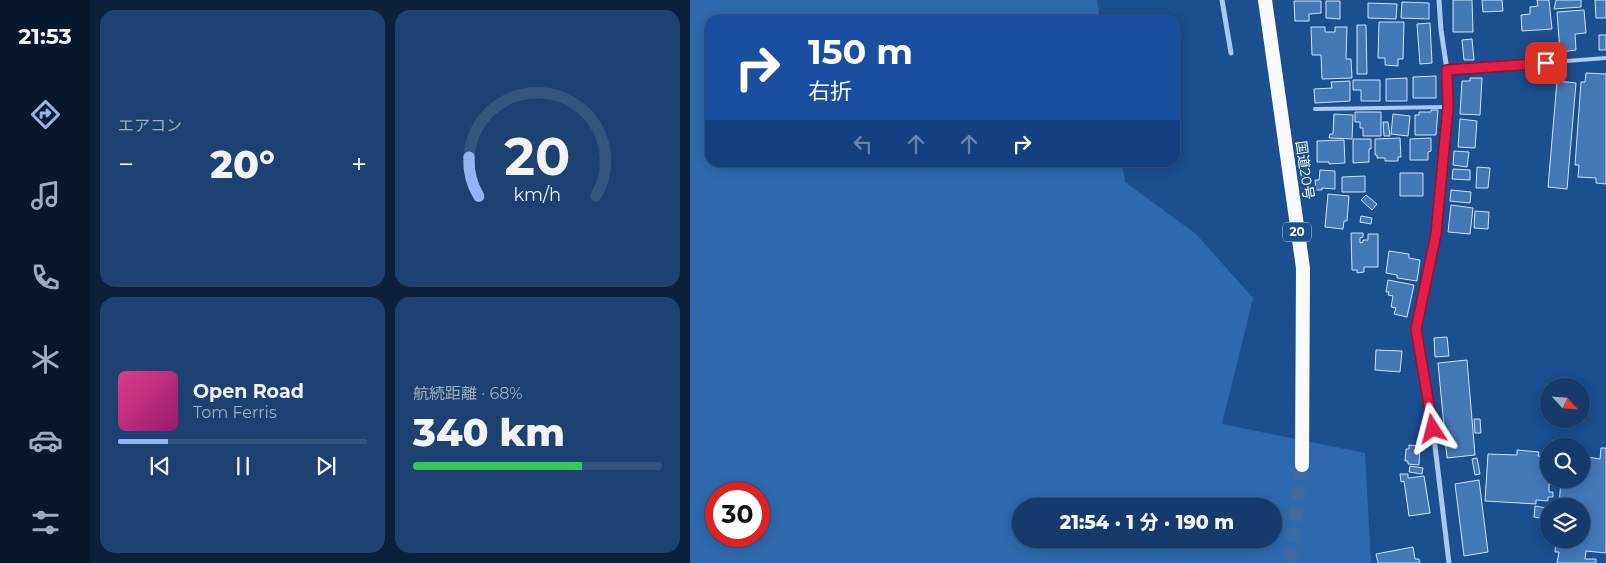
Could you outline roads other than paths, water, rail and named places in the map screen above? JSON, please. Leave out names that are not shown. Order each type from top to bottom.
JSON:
[{"type":"highway","name":"国道20号","points":[[1265,0],[1303,268],[1302,465]]},
{"type":"street","points":[[1222,0],[1231,53]]},
{"type":"street","points":[[1439,0],[1447,70],[1448,107],[1436,234],[1416,329],[1433,429],[1449,563]]},
{"type":"lane","points":[[1447,70],[1606,58]]},
{"type":"lane","points":[[1315,109],[1448,107]]},
{"type":"tunnel","points":[[1290,563],[1302,465]]}]
